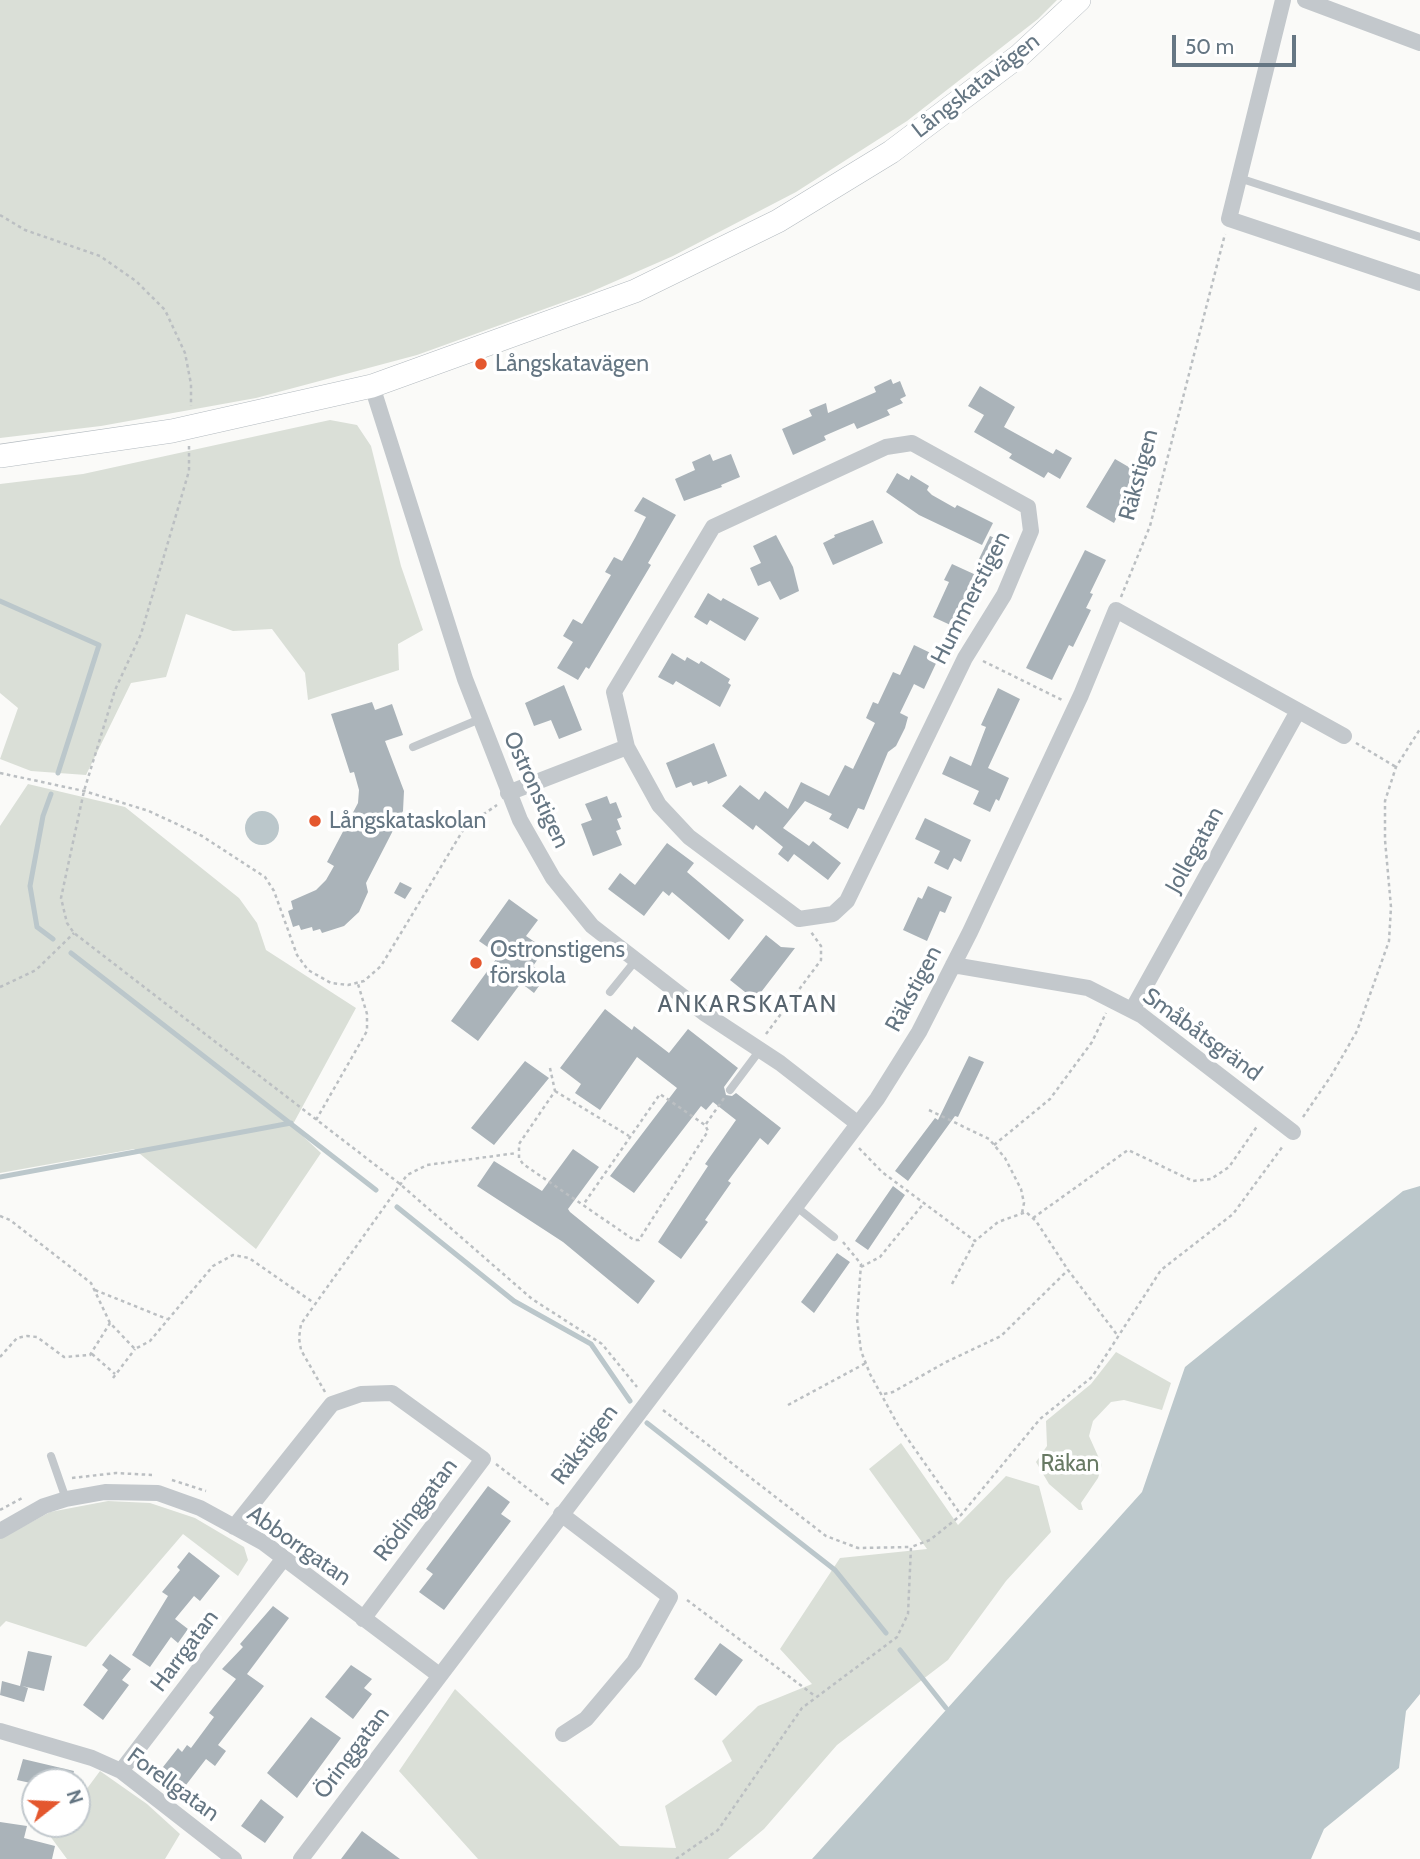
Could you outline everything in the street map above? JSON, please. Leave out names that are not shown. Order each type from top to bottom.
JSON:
[{"type":"street","name":"Långskatavägen","points":[[0,456],[172,431],[372,386],[635,291],[778,221],[891,152],[1020,55],[1079,0]]},
{"type":"street","points":[[1283,0],[1229,219],[1420,283]]},
{"type":"street","points":[[1305,0],[1420,43]]},
{"type":"street","name":"Ostronstigen","points":[[372,386],[480,719],[508,793],[553,878],[592,926],[704,1013],[758,1049],[853,1129]]},
{"type":"street","name":"Hummerstigen","points":[[912,443],[1028,507],[1031,531],[1004,595],[968,653],[847,901],[833,914],[799,919],[689,837],[659,805],[627,747],[614,692],[713,527],[886,447],[912,443]]},
{"type":"street","points":[[1116,610],[1344,736]]},
{"type":"street","name":"Räkstigen","points":[[439,1675],[853,1129],[919,1032],[1076,706],[1116,610]]},
{"type":"street","name":"Jollegatan","points":[[1132,1010],[1298,711]]},
{"type":"street","points":[[508,793],[627,747]]},
{"type":"street","name":"Småbåtsgränd","points":[[953,965],[1087,988],[1113,1000],[1132,1010],[1293,1132]]},
{"type":"street","name":"Rödinggatan","points":[[332,1404],[360,1394],[392,1393],[483,1459],[363,1619]]},
{"type":"street","points":[[234,1527],[332,1404]]},
{"type":"street","name":"Abborrgatan","points":[[0,1531],[44,1506],[66,1499],[105,1492],[158,1493],[200,1508],[284,1558],[439,1675]]},
{"type":"street","points":[[561,1514],[670,1597],[634,1662],[586,1719],[563,1734]]},
{"type":"street","name":"Harrgatan","points":[[121,1771],[284,1558]]},
{"type":"street","name":"Öringgatan","points":[[301,1859],[439,1675]]},
{"type":"street","name":"Forellgatan","points":[[0,1731],[92,1758],[121,1771],[234,1859]]},
{"type":"lane","points":[[1239,178],[1420,237]]},
{"type":"lane","points":[[413,747],[480,719]]},
{"type":"lane","points":[[610,992],[636,960]]},
{"type":"lane","points":[[730,1090],[758,1049]]},
{"type":"lane","points":[[794,1205],[837,1238]]},
{"type":"lane","points":[[51,1456],[66,1499]]},
{"type":"path","points":[[0,215],[25,230],[100,256],[136,281],[165,310],[185,353],[191,384],[191,411]]},
{"type":"path","name":"Räkstigen","points":[[1116,610],[1150,526],[1229,219]]},
{"type":"path","points":[[190,444],[189,471],[141,634],[115,690],[84,791],[61,898],[63,915],[74,933],[400,1184],[532,1299],[602,1344],[649,1398],[826,1536],[858,1548],[911,1548],[936,1536],[961,1515],[1040,1419],[1092,1377],[1161,1270],[1239,1208],[1332,1076],[1357,1031],[1389,941],[1391,907],[1383,818],[1396,767],[1420,729]]},
{"type":"path","points":[[968,653],[1076,706]]},
{"type":"path","points":[[1344,736],[1396,767]]},
{"type":"path","points":[[0,773],[84,791],[179,824],[260,873],[274,891],[302,964],[331,983],[358,984],[381,966],[465,827],[495,807],[508,793]]},
{"type":"path","points":[[758,1049],[821,960],[821,946],[799,919]]},
{"type":"path","points":[[0,987],[36,970],[74,933]]},
{"type":"path","points":[[316,1120],[367,1031],[367,1014],[358,984]]},
{"type":"path","points":[[994,1145],[1049,1099],[1092,1042],[1113,1000]]},
{"type":"path","points":[[550,1068],[555,1091],[629,1136]]},
{"type":"path","points":[[705,1125],[730,1090]]},
{"type":"path","points":[[555,1091],[519,1144],[517,1153],[523,1164],[583,1205],[639,1240],[708,1135],[705,1125],[660,1094],[583,1205]]},
{"type":"path","points":[[929,1110],[989,1139],[1021,1189],[1024,1203],[1022,1213]]},
{"type":"path","points":[[1033,1219],[1128,1150],[1193,1181],[1211,1179],[1229,1167],[1268,1112]]},
{"type":"path","points":[[853,1129],[876,1167],[975,1241]]},
{"type":"path","points":[[332,1404],[304,1357],[299,1338],[301,1324],[400,1184],[411,1171],[427,1165],[517,1153]]},
{"type":"path","points":[[860,1268],[880,1257],[924,1203]]},
{"type":"path","points":[[952,1284],[975,1241],[998,1222],[1022,1213],[1033,1219],[1069,1272],[1119,1337]]},
{"type":"path","points":[[0,1216],[10,1220],[91,1283],[110,1323],[135,1349]]},
{"type":"path","points":[[837,1238],[860,1268],[857,1319],[866,1363],[898,1424],[961,1515]]},
{"type":"path","points":[[92,1354],[114,1376],[135,1349],[150,1341],[214,1266],[225,1258],[242,1256],[314,1303]]},
{"type":"path","points":[[883,1394],[893,1392],[946,1362],[1001,1336],[1069,1272]]},
{"type":"path","points":[[95,1290],[167,1319]]},
{"type":"path","points":[[92,1354],[110,1323]]},
{"type":"path","points":[[0,1357],[17,1338],[27,1336],[37,1337],[64,1357],[92,1354]]},
{"type":"path","points":[[788,1405],[866,1363]]},
{"type":"path","points":[[483,1459],[494,1462],[561,1514]]},
{"type":"path","points":[[676,1859],[718,1830],[787,1726],[815,1696],[889,1645],[902,1630],[908,1614],[911,1548]]},
{"type":"path","points":[[670,1597],[690,1601],[815,1696]]},
{"type":"green space","points":[[0,0],[1057,0],[1038,19],[907,121],[796,192],[673,256],[586,294],[417,355],[256,398],[101,426],[0,438]]},
{"type":"green space","points":[[330,420],[357,425],[371,446],[401,566],[423,630],[398,644],[399,670],[308,700],[305,673],[272,629],[233,631],[186,614],[166,677],[131,683],[86,775],[31,771],[0,759],[18,708],[0,693],[0,484],[83,474]]},
{"type":"green space","points":[[28,784],[125,807],[239,898],[257,923],[266,950],[356,1008],[292,1126],[321,1153],[256,1249],[134,1149],[0,1173],[0,826]]},
{"type":"green space","name":"Räkan","points":[[1116,1352],[1171,1383],[1162,1410],[1124,1400],[1111,1402],[1093,1421],[1089,1436],[1102,1465],[1098,1478],[1081,1503],[1083,1510],[1079,1510],[1049,1484],[1036,1462],[1047,1446],[1046,1421],[1091,1384]]},
{"type":"green space","points":[[901,1443],[958,1525],[1006,1476],[1039,1486],[1051,1532],[1006,1581],[948,1660],[837,1745],[764,1829],[728,1859],[478,1859],[399,1771],[455,1689],[620,1846],[676,1848],[665,1806],[732,1761],[722,1741],[758,1706],[812,1684],[780,1649],[840,1558],[927,1549],[869,1469]]},
{"type":"green space","points":[[108,1501],[150,1503],[195,1518],[244,1547],[248,1560],[238,1576],[183,1534],[86,1647],[6,1621],[0,1627],[0,1539],[50,1512]]},
{"type":"green space","points":[[100,1771],[147,1804],[180,1834],[165,1859],[67,1859],[51,1838],[91,1838],[91,1783]]},
{"type":"shaded area","points":[[262,811],[274,816],[279,828],[274,840],[262,845],[250,840],[245,828],[250,816]]},
{"type":"shaded area","points":[[1420,1186],[1420,1694],[1406,1711],[1399,1768],[1324,1829],[1311,1859],[812,1859],[1142,1492],[1185,1367],[1403,1191]]},
{"type":"building","points":[[891,379],[893,384],[900,381],[906,396],[900,399],[903,403],[887,410],[890,415],[857,429],[854,423],[824,436],[826,440],[793,455],[782,429],[812,416],[809,410],[826,403],[828,413],[876,392],[874,387]]},
{"type":"building","points":[[980,386],[1015,407],[1004,427],[1053,454],[1056,449],[1072,458],[1060,479],[1048,472],[1044,478],[1009,458],[1012,454],[974,432],[984,415],[968,406]]},
{"type":"building","points":[[710,454],[713,461],[731,454],[740,477],[721,485],[722,487],[684,501],[675,479],[695,470],[692,462]]},
{"type":"building","points":[[1115,459],[1139,473],[1114,523],[1086,507]]},
{"type":"building","points":[[897,473],[909,480],[911,475],[929,486],[927,490],[932,495],[955,508],[957,505],[993,523],[982,545],[919,515],[886,492]]},
{"type":"building","points":[[643,497],[676,515],[648,563],[651,565],[589,669],[586,667],[578,680],[557,668],[573,642],[563,636],[573,619],[582,624],[611,575],[605,572],[614,557],[622,561],[646,517],[634,511]]},
{"type":"building","points":[[873,520],[883,543],[833,565],[823,543],[835,537],[834,535]]},
{"type":"building","points":[[776,535],[793,567],[799,591],[780,600],[770,581],[758,586],[750,568],[761,563],[753,546]]},
{"type":"building","points":[[990,536],[1002,541],[992,564],[979,559]]},
{"type":"building","points":[[1085,550],[1106,560],[1090,593],[1093,594],[1086,608],[1091,610],[1073,647],[1069,645],[1052,680],[1026,668]]},
{"type":"building","points":[[952,564],[976,575],[970,588],[975,590],[957,628],[933,617],[949,582],[944,580]]},
{"type":"building","points":[[708,593],[721,601],[723,598],[759,618],[745,641],[710,620],[707,625],[694,617]]},
{"type":"building","points":[[914,645],[939,657],[924,689],[914,684],[900,713],[908,717],[905,728],[896,746],[888,752],[864,810],[858,808],[848,829],[829,819],[832,814],[805,801],[783,828],[809,846],[813,841],[841,863],[828,880],[794,854],[788,862],[778,854],[783,847],[756,825],[753,830],[722,806],[740,785],[759,800],[765,791],[788,809],[801,782],[829,796],[845,765],[853,769],[875,723],[866,718],[873,702],[878,704],[893,672],[900,675]]},
{"type":"building","points":[[672,653],[685,661],[687,657],[699,664],[701,661],[730,679],[728,683],[731,685],[720,707],[676,681],[673,685],[658,677]]},
{"type":"building","points":[[564,685],[582,730],[559,739],[551,720],[534,726],[525,703]]},
{"type":"building","points":[[998,688],[1020,699],[988,768],[1009,778],[999,801],[996,799],[990,812],[973,804],[979,791],[942,774],[950,756],[971,766],[986,727],[981,725]]},
{"type":"building","points":[[372,702],[375,710],[392,704],[403,735],[385,741],[404,791],[403,811],[366,883],[368,892],[359,912],[344,926],[322,933],[320,929],[313,931],[312,927],[301,930],[299,925],[293,927],[288,911],[293,909],[291,901],[316,890],[326,880],[334,866],[327,862],[358,803],[359,790],[354,772],[350,773],[331,714]]},
{"type":"building","points":[[714,743],[727,776],[708,784],[707,781],[693,786],[691,782],[676,788],[666,763]]},
{"type":"building","points":[[607,796],[610,804],[616,802],[622,817],[617,819],[621,829],[616,831],[622,845],[593,856],[581,824],[592,820],[585,804]]},
{"type":"building","points":[[925,818],[971,840],[961,862],[954,858],[948,870],[934,863],[940,851],[915,839]]},
{"type":"building","points":[[667,843],[694,863],[687,872],[744,920],[729,940],[672,892],[669,896],[663,891],[644,916],[608,889],[620,873],[635,885]]},
{"type":"building","points":[[400,882],[412,888],[405,899],[394,893]]},
{"type":"building","points":[[928,886],[952,897],[945,913],[940,911],[927,941],[903,930],[918,897],[922,899]]},
{"type":"building","points":[[509,899],[538,920],[526,936],[545,949],[533,966],[546,976],[534,993],[521,983],[478,1041],[451,1021],[499,955],[479,941]]},
{"type":"building","points":[[766,935],[781,947],[795,948],[755,1000],[730,980]]},
{"type":"building","points":[[605,1009],[632,1030],[634,1026],[669,1053],[688,1029],[738,1068],[724,1087],[726,1095],[732,1096],[736,1093],[781,1128],[768,1145],[760,1138],[728,1181],[731,1183],[705,1220],[708,1222],[681,1259],[658,1242],[708,1166],[705,1164],[736,1120],[713,1102],[706,1110],[701,1106],[634,1193],[610,1176],[677,1088],[637,1057],[600,1110],[575,1093],[581,1084],[560,1068]]},
{"type":"building","points":[[969,1056],[984,1062],[958,1117],[955,1116],[908,1181],[895,1171],[935,1118],[938,1120]]},
{"type":"building","points":[[525,1061],[549,1078],[494,1145],[471,1128]]},
{"type":"building","points":[[573,1149],[599,1167],[568,1209],[655,1281],[638,1304],[563,1242],[477,1186],[494,1161],[542,1191]]},
{"type":"building","points":[[893,1186],[905,1195],[868,1250],[855,1241]]},
{"type":"building","points":[[837,1253],[850,1262],[814,1313],[801,1302]]},
{"type":"building","points":[[488,1486],[510,1502],[501,1514],[511,1521],[444,1610],[419,1592],[433,1574],[426,1569]]},
{"type":"building","points":[[189,1552],[220,1576],[200,1601],[194,1596],[175,1619],[188,1629],[178,1643],[171,1637],[150,1667],[132,1655],[168,1596],[162,1592],[180,1570],[177,1567]]},
{"type":"building","points":[[273,1606],[289,1618],[247,1674],[264,1686],[218,1745],[226,1751],[215,1766],[206,1759],[186,1785],[163,1767],[178,1748],[182,1752],[187,1745],[191,1748],[214,1717],[209,1713],[236,1679],[222,1669],[243,1647],[240,1644]]},
{"type":"building","points":[[720,1643],[743,1660],[716,1696],[694,1679]]},
{"type":"building","points":[[28,1651],[52,1656],[44,1691],[22,1686],[28,1688],[24,1702],[0,1695],[2,1681],[20,1686]]},
{"type":"building","points":[[110,1654],[131,1669],[122,1680],[129,1685],[103,1720],[83,1705],[108,1670],[102,1665]]},
{"type":"building","points":[[351,1665],[372,1679],[364,1688],[372,1694],[353,1719],[325,1697]]},
{"type":"building","points":[[311,1717],[341,1738],[297,1798],[267,1773]]},
{"type":"building","points":[[23,1759],[61,1768],[21,1768],[21,1781],[17,1780]]},
{"type":"building","points":[[261,1799],[284,1817],[265,1843],[241,1826]]},
{"type":"building","points":[[0,1822],[21,1825],[21,1838],[55,1846],[52,1859],[0,1859]]},
{"type":"building","points":[[362,1831],[400,1859],[341,1859]]},
{"type":"waterway","points":[[0,601],[99,645],[58,773]]},
{"type":"waterway","points":[[51,794],[43,816],[30,886],[37,927],[53,939]]},
{"type":"waterway","points":[[71,953],[376,1190]]},
{"type":"waterway","points":[[0,1177],[291,1123]]},
{"type":"waterway","points":[[397,1207],[514,1301],[591,1344],[630,1401]]},
{"type":"waterway","points":[[647,1423],[835,1570],[886,1633]]},
{"type":"waterway","points":[[900,1650],[946,1708]]},
{"type":"place","name":"Långskatavägen","points":[[481,364]]},
{"type":"place","name":"Långskataskolan","points":[[315,821]]},
{"type":"place","name":"Ostronstigens förskola","points":[[476,963]]},
{"type":"district","name":"ANKARSKATAN","points":[[748,1005]]}]
